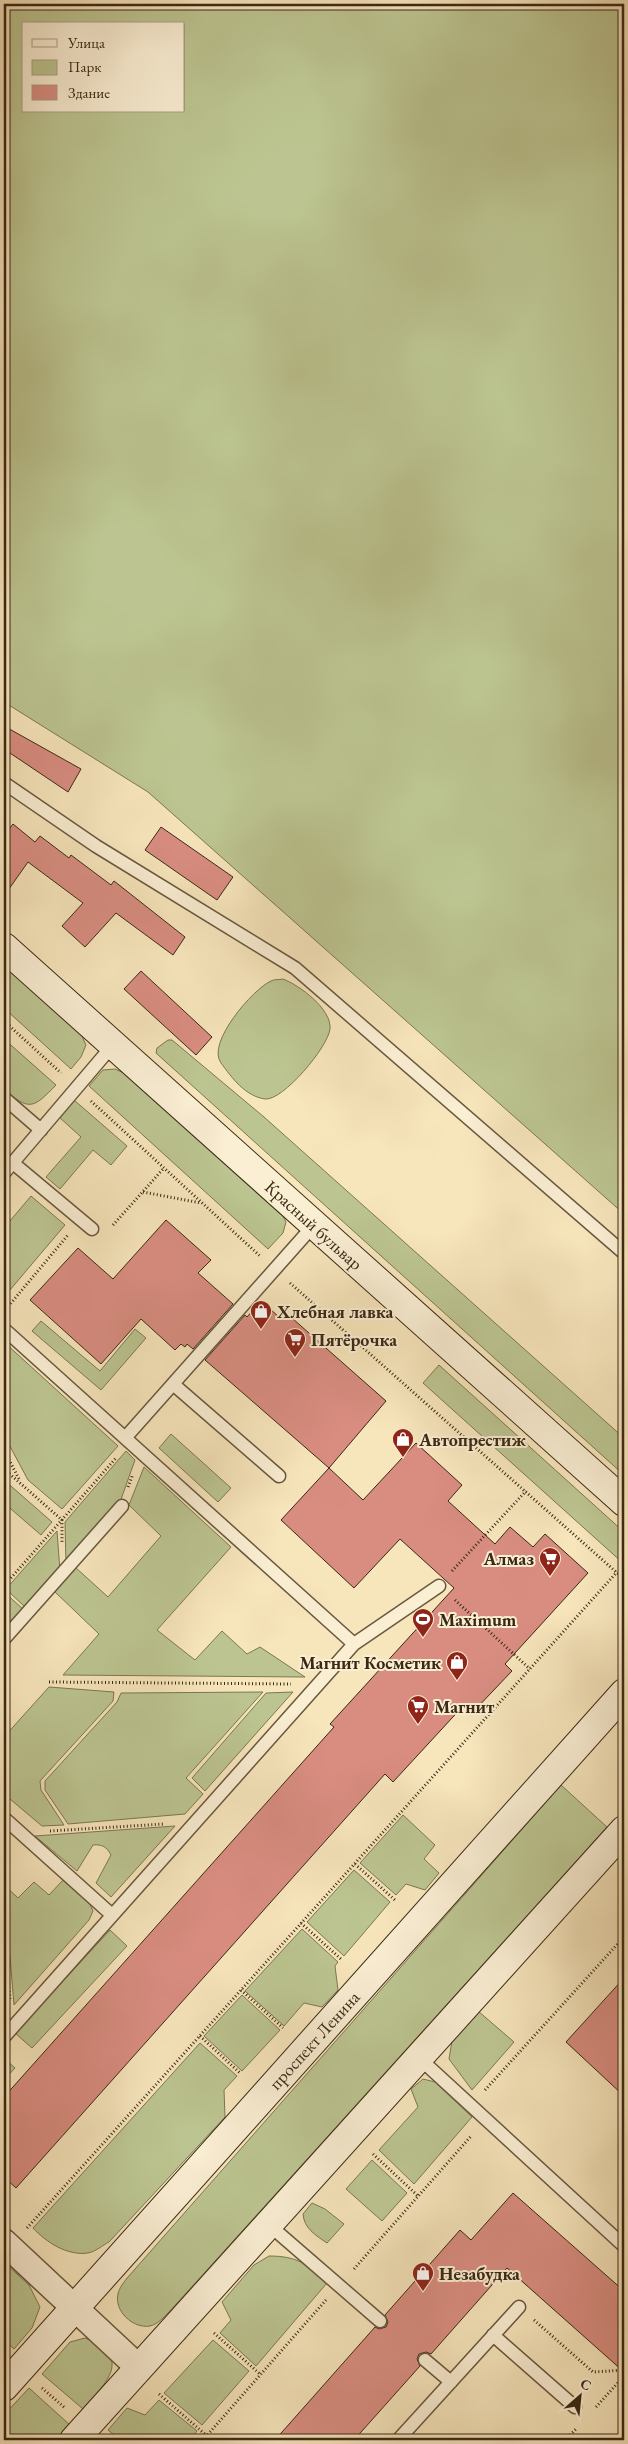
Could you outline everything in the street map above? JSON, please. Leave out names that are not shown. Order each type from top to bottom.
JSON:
[{"type":"street","name":"Красный бульвар","points":[[4,947],[624,1502]]},
{"type":"street","name":"проспект Ленина","points":[[4,2387],[624,1693]]},
{"type":"street","points":[[74,2440],[624,1830]]},
{"type":"street","points":[[7,2245],[138,2367]]},
{"type":"lane","points":[[4,783],[96,846],[295,968],[624,1253]]},
{"type":"lane","points":[[4,1173],[113,1045]]},
{"type":"lane","points":[[4,1098],[41,1130]]},
{"type":"lane","points":[[13,1163],[92,1229]]},
{"type":"lane","points":[[127,1440],[173,1384],[314,1225]]},
{"type":"lane","points":[[4,1329],[354,1644]]},
{"type":"lane","points":[[173,1384],[279,1476]]},
{"type":"lane","points":[[4,1638],[122,1506]]},
{"type":"lane","points":[[4,2037],[354,1644],[439,1586]]},
{"type":"lane","points":[[4,1818],[112,1916]]},
{"type":"lane","points":[[418,2057],[624,2246]]},
{"type":"lane","points":[[268,2224],[380,2321]]},
{"type":"lane","points":[[398,2440],[519,2307]]},
{"type":"lane","points":[[493,2335],[574,2406]]},
{"type":"lane","points":[[425,2360],[451,2382]]},
{"type":"path","points":[[4,1021],[274,1269],[624,1579]]},
{"type":"path","points":[[92,1229],[102,1238],[164,1168]]},
{"type":"path","points":[[142,1192],[203,1203]]},
{"type":"path","points":[[4,1311],[81,1220]]},
{"type":"path","points":[[4,1586],[62,1520],[127,1440]]},
{"type":"path","points":[[4,1450],[21,1484]]},
{"type":"path","points":[[122,1506],[140,1452]]},
{"type":"path","points":[[4,1469],[62,1520]]},
{"type":"path","points":[[526,1491],[439,1586],[530,1669]]},
{"type":"path","points":[[7,2245],[200,2036],[617,1572]]},
{"type":"path","points":[[49,1682],[318,1684]]},
{"type":"path","points":[[20,1832],[196,1822]]},
{"type":"path","points":[[355,1864],[395,1900]]},
{"type":"path","points":[[302,1923],[342,1960]]},
{"type":"path","points":[[470,2106],[624,1937]]},
{"type":"path","points":[[4,1939],[13,2027]]},
{"type":"path","points":[[241,1990],[283,2028]]},
{"type":"path","points":[[200,2036],[241,2074]]},
{"type":"path","points":[[373,2154],[418,2196]]},
{"type":"path","points":[[519,2307],[593,2372],[624,2370]]},
{"type":"path","points":[[214,2333],[261,2375]]},
{"type":"path","points":[[35,2382],[71,2413]]},
{"type":"path","points":[[159,2394],[207,2436]]},
{"type":"green space","points":[[4,4],[624,4],[624,1214],[148,792],[4,702]]},
{"type":"green space","points":[[4,964],[80,1032],[86,1045],[81,1057],[71,1069],[4,1008]]},
{"type":"green space","points":[[283,979],[305,992],[320,1006],[326,1014],[330,1029],[322,1048],[304,1072],[282,1091],[273,1097],[265,1099],[245,1090],[221,1063],[218,1054],[225,1030],[243,1005],[253,994],[272,980]]},
{"type":"green space","points":[[4,1039],[56,1085],[36,1103],[25,1104],[4,1089]]},
{"type":"green space","points":[[168,1040],[172,1040],[264,1117],[624,1438],[624,1475],[156,1053],[157,1048]]},
{"type":"green space","points":[[115,1069],[126,1074],[280,1210],[286,1222],[283,1233],[268,1249],[89,1086],[103,1070]]},
{"type":"green space","points":[[74,1100],[127,1146],[111,1165],[93,1150],[60,1189],[46,1177],[81,1137],[59,1117]]},
{"type":"green space","points":[[31,1196],[65,1225],[4,1297],[4,1228]]},
{"type":"green space","points":[[41,1321],[100,1371],[135,1329],[146,1338],[101,1390],[32,1331]]},
{"type":"green space","points":[[4,1342],[118,1446],[62,1509],[28,1480],[4,1435]]},
{"type":"green space","points":[[439,1365],[624,1532],[624,1564],[423,1383]]},
{"type":"green space","points":[[171,1434],[231,1488],[218,1502],[159,1448]]},
{"type":"green space","points":[[126,1451],[135,1460],[119,1505],[66,1565],[65,1522]]},
{"type":"green space","points":[[144,1467],[231,1547],[157,1630],[195,1660],[222,1631],[247,1654],[260,1647],[305,1677],[63,1675],[99,1634],[54,1591],[75,1567],[108,1597],[161,1536],[129,1505]]},
{"type":"green space","points":[[4,1480],[52,1522],[41,1535],[4,1503]]},
{"type":"green space","points":[[57,1531],[60,1571],[26,1608],[6,1589]]},
{"type":"green space","points":[[4,1592],[24,1610],[4,1632]]},
{"type":"green space","points":[[49,1687],[114,1692],[113,1701],[40,1781],[41,1790],[64,1825],[42,1826],[4,1794],[4,1737]]},
{"type":"green space","points":[[263,1692],[186,1778],[203,1794],[185,1814],[68,1824],[45,1790],[45,1781],[117,1702],[121,1693]]},
{"type":"green space","points":[[293,1692],[205,1791],[192,1778],[266,1693]]},
{"type":"green space","points":[[561,1785],[607,1827],[169,2312],[158,2322],[150,2326],[137,2325],[126,2318],[119,2307],[118,2294],[128,2277]]},
{"type":"green space","points":[[403,1815],[435,1845],[424,1859],[439,1873],[425,1890],[406,1884],[396,1895],[360,1863]]},
{"type":"green space","points":[[175,1826],[111,1897],[96,1883],[111,1855],[106,1848],[93,1845],[77,1871],[35,1836]]},
{"type":"green space","points":[[354,1870],[390,1902],[344,1956],[307,1922]]},
{"type":"green space","points":[[64,1879],[88,1900],[93,1911],[89,1920],[14,2005],[4,1885],[18,1898],[34,1882],[49,1895]]},
{"type":"green space","points":[[302,1929],[338,1962],[335,1966],[338,1990],[322,2007],[304,2003],[284,2026],[245,1991]]},
{"type":"green space","points":[[110,1930],[127,1946],[32,2048],[15,2033]]},
{"type":"green space","points":[[242,1995],[280,2030],[242,2071],[204,2036]]},
{"type":"green space","points":[[478,2011],[514,2042],[472,2090],[449,2059],[452,2041]]},
{"type":"green space","points":[[200,2043],[237,2076],[224,2090],[225,2117],[109,2242],[91,2252],[80,2253],[65,2250],[44,2238],[33,2228]]},
{"type":"green space","points":[[4,2058],[15,2068],[4,2080]]},
{"type":"green space","points":[[423,2079],[435,2082],[472,2117],[414,2184],[379,2150],[418,2107],[411,2089]]},
{"type":"green space","points":[[372,2160],[407,2193],[382,2221],[346,2189]]},
{"type":"green space","points":[[312,2203],[325,2209],[344,2224],[327,2243],[311,2231],[305,2223],[303,2214]]},
{"type":"green space","points":[[269,2256],[279,2256],[301,2262],[327,2283],[256,2366],[220,2333],[231,2320],[222,2302],[254,2265]]},
{"type":"green space","points":[[5,2263],[29,2285],[40,2307],[32,2328],[14,2349],[4,2340]]},
{"type":"green space","points":[[85,2338],[100,2346],[109,2354],[112,2363],[107,2380],[83,2409],[42,2374],[70,2342]]},
{"type":"green space","points":[[213,2340],[249,2371],[202,2425],[164,2393]]},
{"type":"green space","points":[[29,2388],[70,2425],[57,2440],[4,2440],[4,2415]]},
{"type":"green space","points":[[159,2400],[197,2431],[190,2440],[120,2440],[108,2430],[127,2408],[145,2415]]},
{"type":"building","points":[[4,726],[81,769],[68,792],[4,749]]},
{"type":"building","points":[[13,824],[35,842],[40,836],[69,858],[71,855],[111,885],[114,881],[185,937],[173,955],[116,913],[85,947],[62,926],[83,903],[28,862],[4,896],[4,836]]},
{"type":"building","points":[[161,827],[233,877],[217,900],[145,850]]},
{"type":"building","points":[[141,971],[212,1037],[196,1055],[124,989]]},
{"type":"building","points":[[166,1220],[211,1260],[198,1273],[233,1304],[193,1349],[187,1344],[185,1347],[181,1344],[175,1350],[141,1319],[101,1364],[30,1300],[78,1248],[113,1279]]},
{"type":"building","points":[[261,1301],[279,1317],[284,1311],[386,1401],[329,1468],[205,1360],[245,1315],[247,1317]]},
{"type":"building","points":[[416,1443],[462,1485],[448,1501],[495,1544],[510,1527],[533,1547],[545,1534],[588,1573],[505,1664],[512,1671],[473,1712],[464,1705],[393,1782],[385,1774],[16,2188],[4,2177],[4,2097],[334,1727],[330,1724],[454,1588],[400,1539],[354,1588],[281,1520],[329,1468],[363,1500]]},
{"type":"building","points":[[624,1978],[624,2096],[566,2042]]},
{"type":"building","points":[[513,2193],[624,2291],[624,2372],[507,2268],[431,2354],[426,2352],[419,2354],[417,2359],[420,2366],[354,2440],[275,2440],[375,2327],[379,2329],[386,2327],[388,2322],[385,2315],[460,2230],[471,2240]]},
{"type":"place","name":"Хлебная лавка","points":[[261,1330]]},
{"type":"place","name":"Пятёрочка","points":[[295,1358]]},
{"type":"place","name":"Автопрестиж","points":[[403,1458]]},
{"type":"place","name":"Алмаз","points":[[550,1577]]},
{"type":"place","name":"Maximum","points":[[423,1638]]},
{"type":"place","name":"Магнит Косметик","points":[[457,1681]]},
{"type":"place","name":"Магнит","points":[[418,1725]]},
{"type":"place","name":"Незабудка","points":[[423,2292]]}]
